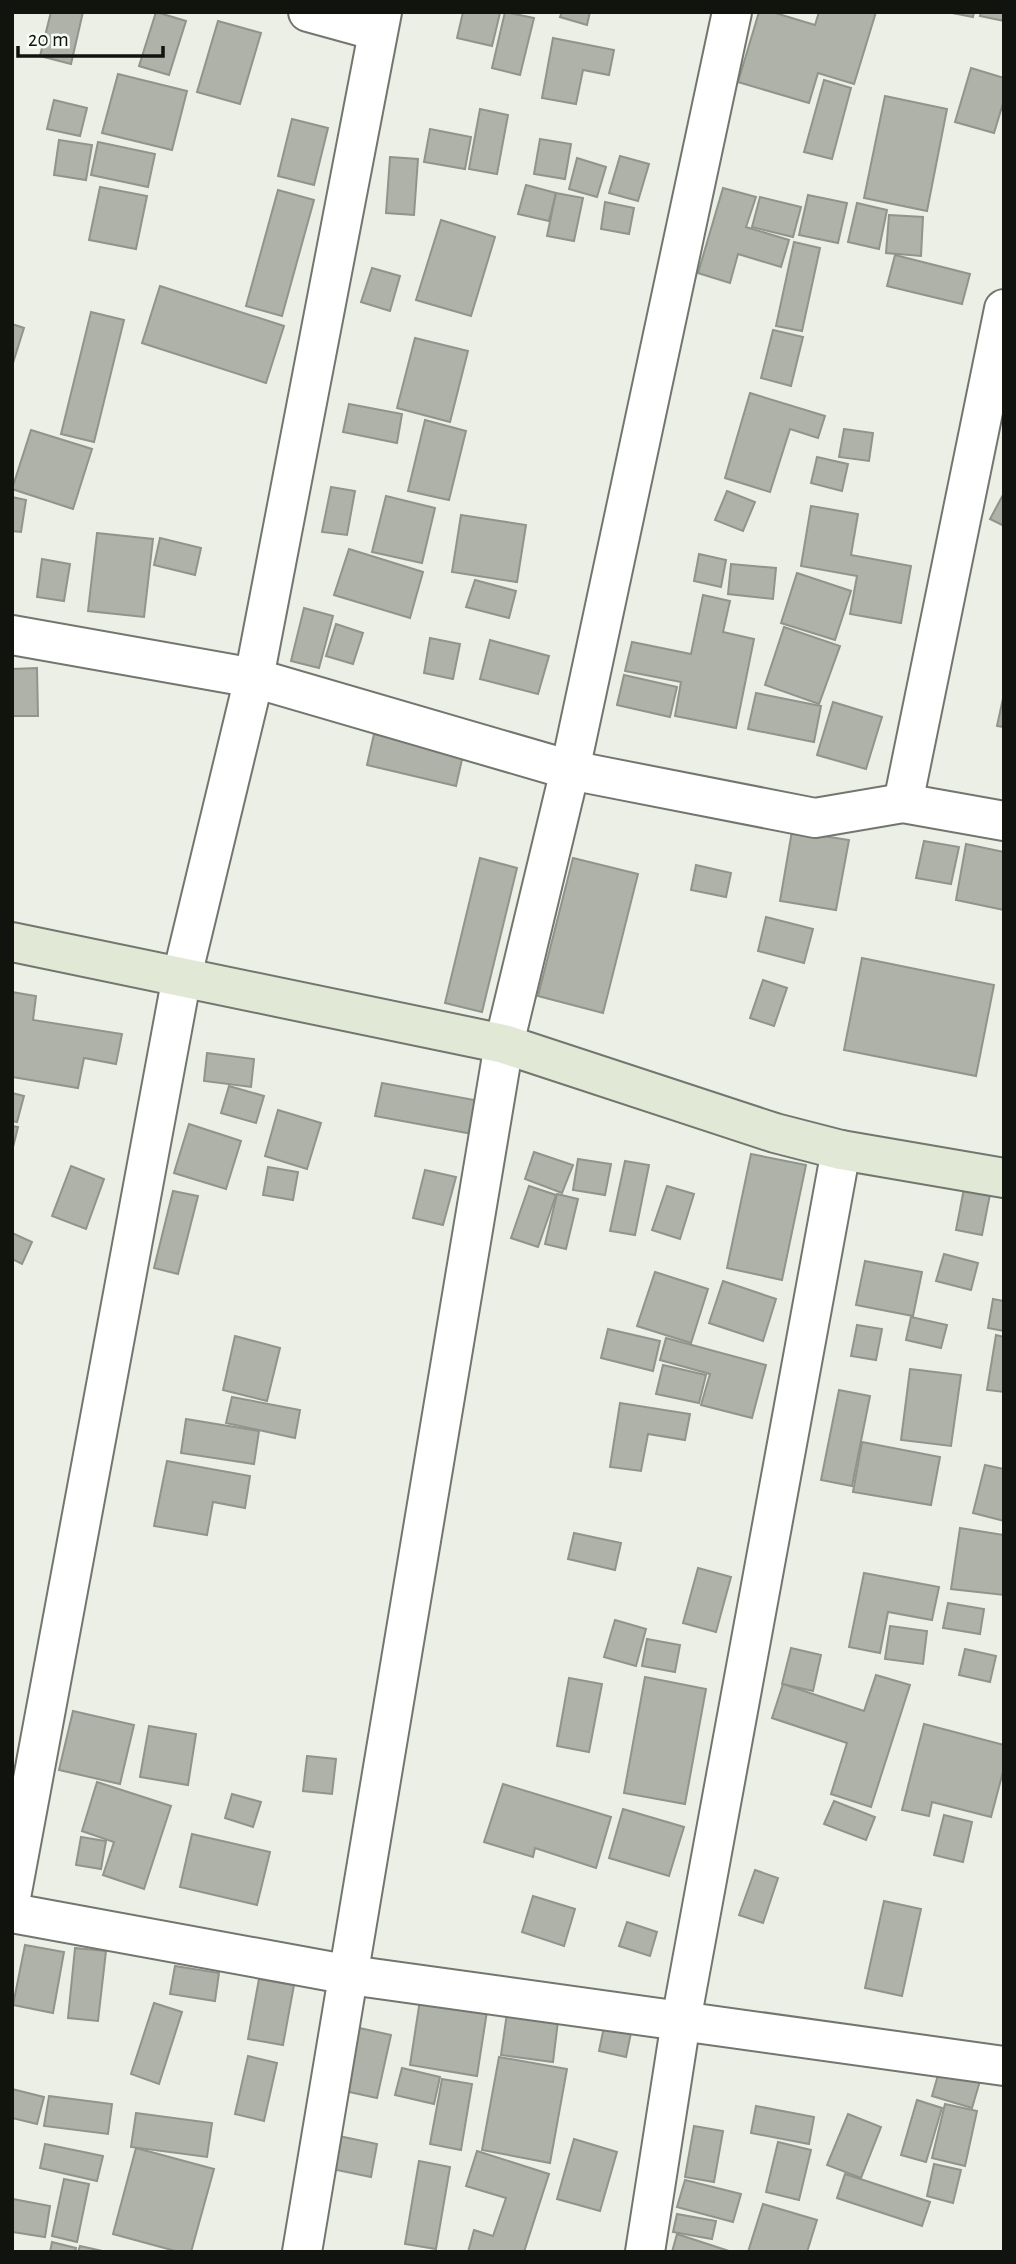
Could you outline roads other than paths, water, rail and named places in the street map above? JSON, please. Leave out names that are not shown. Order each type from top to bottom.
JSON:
[{"type":"main road","points":[[12,942],[504,1044],[775,1133],[841,1150],[1004,1178]]},
{"type":"street","points":[[12,1892],[182,976],[254,678],[379,22],[308,12]]},
{"type":"street","points":[[302,2252],[504,1044],[570,770],[732,12]]},
{"type":"street","points":[[903,803],[1004,309]]},
{"type":"street","points":[[12,635],[254,678],[570,770],[815,818],[903,803],[1004,821]]},
{"type":"street","points":[[645,2252],[681,2021],[841,1150]]},
{"type":"street","points":[[12,1913],[350,1975],[1004,2066]]}]
